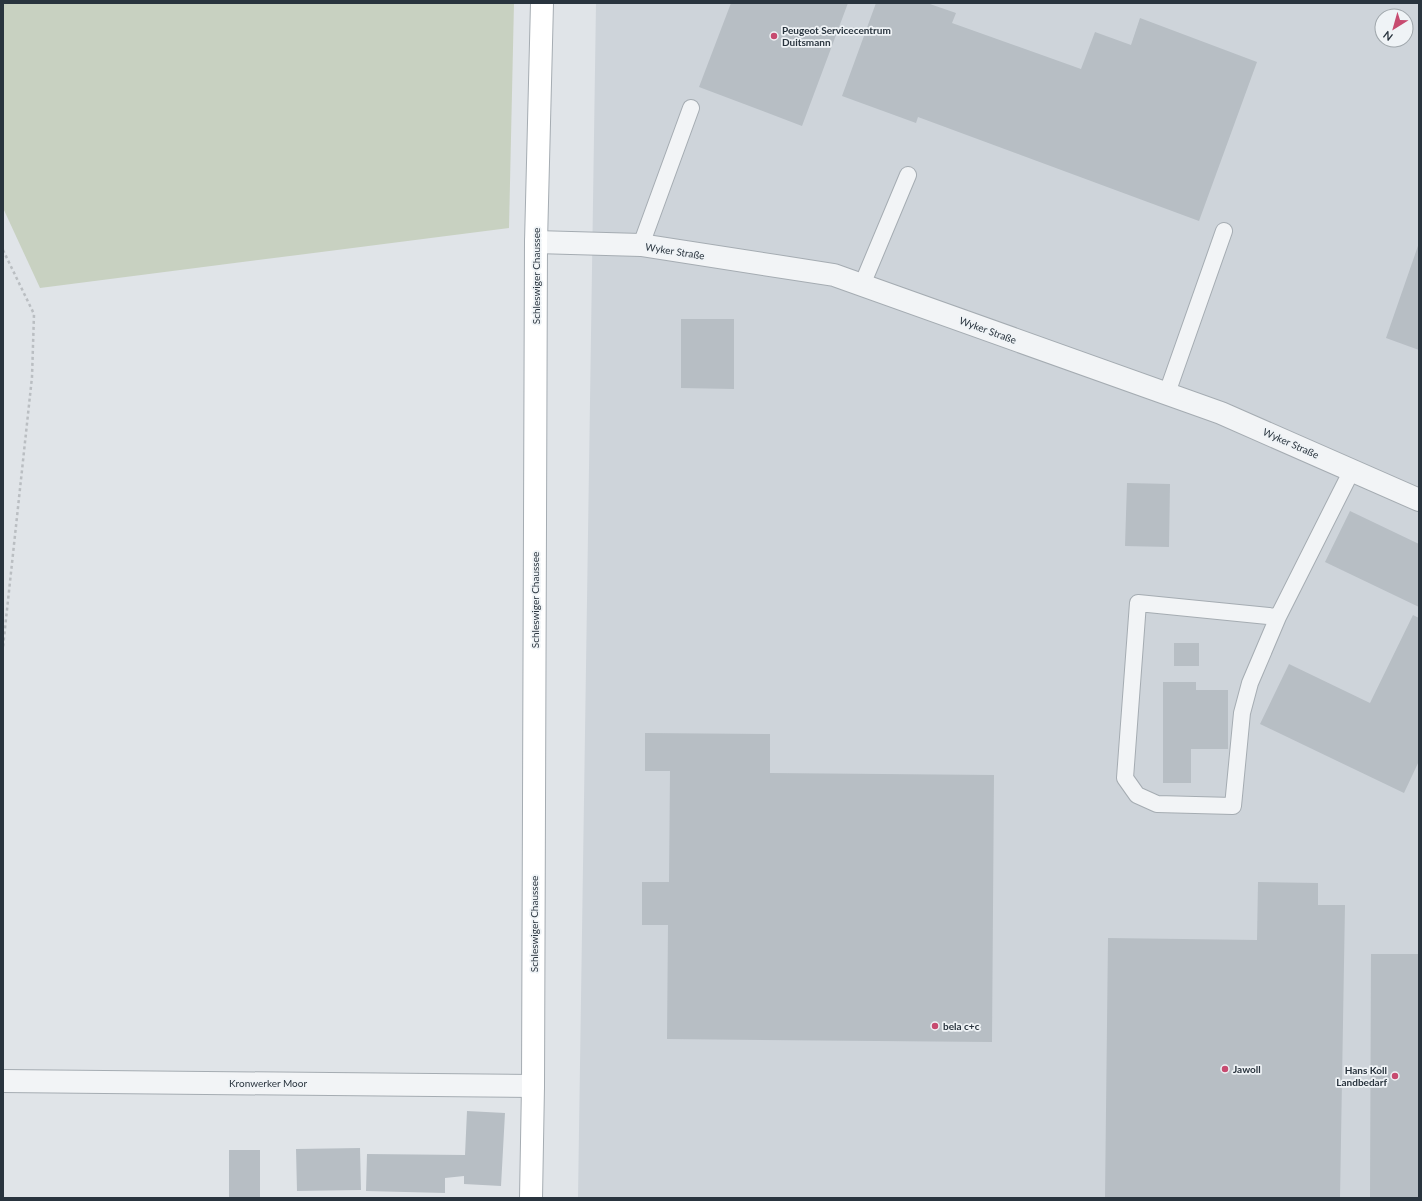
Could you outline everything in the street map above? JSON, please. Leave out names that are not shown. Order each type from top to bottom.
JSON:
[{"type":"main road","name":"Schleswiger Chaussee","points":[[531,1198],[533,1086],[536,242],[542,3]]},
{"type":"street","name":"Wyker Straße","points":[[536,242],[641,245],[834,276],[1221,413],[1419,500]]},
{"type":"street","name":"Kronwerker Moor","points":[[3,1081],[533,1086]]},
{"type":"lane","points":[[641,245],[691,108]]},
{"type":"lane","points":[[862,285],[908,176]]},
{"type":"lane","points":[[1167,393],[1224,231]]},
{"type":"lane","points":[[1278,618],[1138,603],[1125,778],[1137,795],[1157,804],[1233,806],[1242,713],[1250,683],[1278,618],[1352,470]]},
{"type":"path","points":[[3,250],[34,314],[32,377],[3,646]]},
{"type":"shaded area","points":[[596,3],[1419,3],[1419,1198],[578,1198]]},
{"type":"green space","points":[[3,3],[514,3],[509,228],[40,288],[3,208]]},
{"type":"building","points":[[731,3],[848,3],[802,126],[699,87]]},
{"type":"building","points":[[876,3],[927,3],[956,13],[952,23],[1081,69],[1095,32],[1131,45],[1140,18],[1257,62],[1199,221],[918,117],[916,123],[842,96]]},
{"type":"building","points":[[1419,243],[1419,350],[1386,338]]},
{"type":"building","points":[[681,319],[734,319],[734,389],[681,388]]},
{"type":"building","points":[[1127,483],[1170,484],[1169,547],[1125,546]]},
{"type":"building","points":[[1350,511],[1419,544],[1419,607],[1325,562]]},
{"type":"building","points":[[1413,615],[1419,618],[1419,761],[1404,793],[1260,724],[1289,664],[1370,703]]},
{"type":"building","points":[[1174,643],[1199,643],[1199,666],[1174,666]]},
{"type":"building","points":[[1163,682],[1196,682],[1196,690],[1228,690],[1228,749],[1191,749],[1191,783],[1163,783]]},
{"type":"building","points":[[645,733],[770,734],[770,773],[994,775],[992,1042],[667,1039],[668,925],[642,925],[642,882],[669,882],[670,771],[645,771]]},
{"type":"building","name":"Jawoll","points":[[1258,882],[1318,883],[1318,905],[1345,905],[1340,1198],[1105,1198],[1108,938],[1257,940]]},
{"type":"building","name":"Hans Koll Landbedarf","points":[[1371,954],[1419,954],[1419,1198],[1370,1198]]},
{"type":"building","points":[[467,1111],[505,1113],[501,1186],[464,1184],[464,1176],[445,1178],[445,1193],[366,1191],[367,1154],[465,1155]]},
{"type":"building","points":[[360,1148],[361,1190],[297,1191],[296,1149]]},
{"type":"building","points":[[229,1150],[260,1150],[260,1198],[229,1198]]},
{"type":"place","name":"Peugeot Servicecentrum Duitsmann","points":[[774,36]]},
{"type":"place","name":"bela c+c","points":[[935,1026]]},
{"type":"place","name":"Jawoll","points":[[1225,1069]]},
{"type":"place","name":"Hans Koll Landbedarf","points":[[1395,1076]]}]
